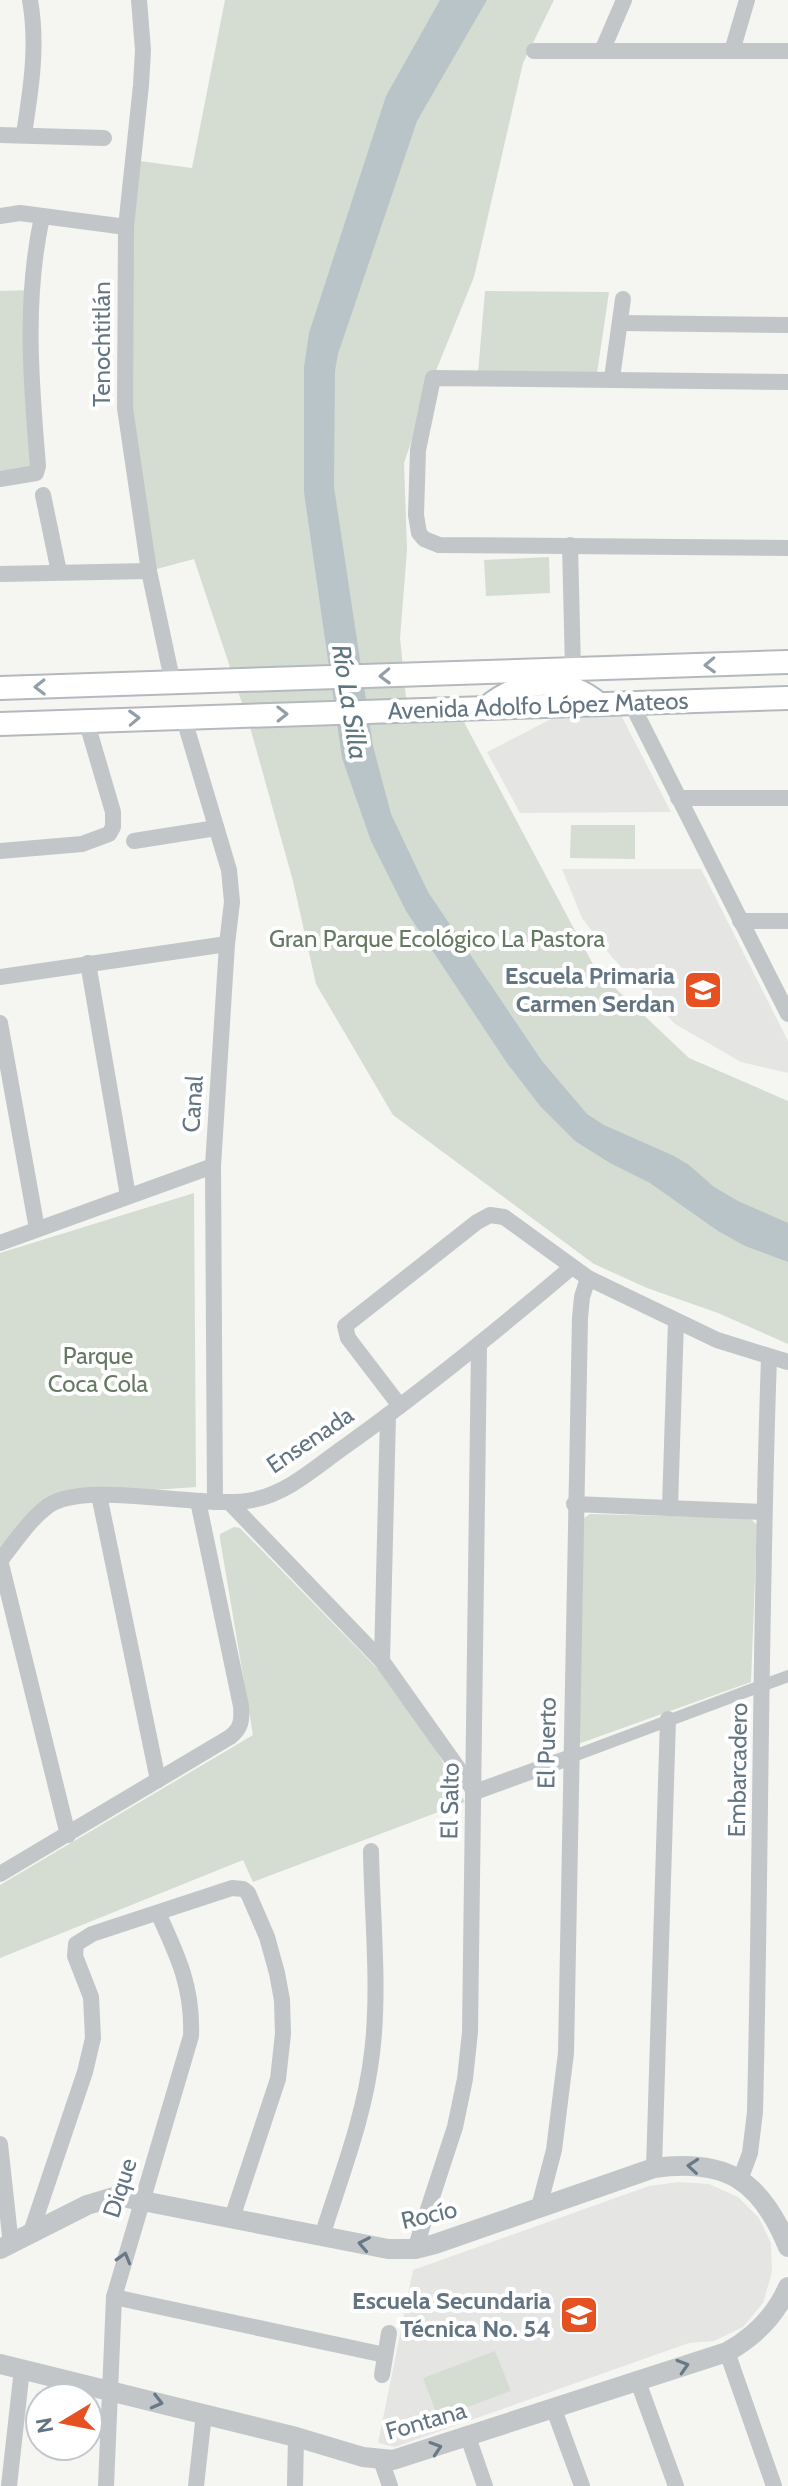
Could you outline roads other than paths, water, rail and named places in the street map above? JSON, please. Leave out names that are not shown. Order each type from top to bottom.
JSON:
[{"type":"main road","name":"Avenida Adolfo López Mateos","points":[[0,688],[788,662]]},
{"type":"main road","name":"Avenida Adolfo López Mateos","points":[[0,724],[788,698]]},
{"type":"street","points":[[24,134],[33,74],[30,0]]},
{"type":"street","name":"Tenochtitlán","points":[[139,0],[143,50],[126,227],[125,408],[149,571],[173,684]]},
{"type":"street","points":[[602,51],[624,0]]},
{"type":"street","points":[[732,51],[747,0]]},
{"type":"street","points":[[534,51],[788,51]]},
{"type":"street","points":[[0,135],[104,138]]},
{"type":"street","points":[[0,216],[20,213],[126,227]]},
{"type":"street","points":[[0,479],[30,476],[36,473],[38,466],[32,400],[31,303],[42,217]]},
{"type":"street","points":[[612,378],[623,299]]},
{"type":"street","points":[[620,323],[788,325]]},
{"type":"street","points":[[788,382],[433,378],[418,450],[416,515],[419,533],[424,539],[439,545],[788,548]]},
{"type":"street","points":[[43,495],[59,572]]},
{"type":"street","points":[[570,545],[573,670]]},
{"type":"street","points":[[0,574],[149,571]]},
{"type":"street","points":[[631,703],[788,1014]]},
{"type":"street","name":"Canal","points":[[158,1780],[230,1737],[242,1723],[214,1502],[213,1166],[232,902],[193,716]]},
{"type":"street","points":[[0,851],[82,844],[109,834],[113,827],[113,812],[86,720]]},
{"type":"street","points":[[678,798],[788,798]]},
{"type":"street","points":[[134,841],[216,828]]},
{"type":"street","points":[[740,921],[788,921]]},
{"type":"street","points":[[0,977],[227,944]]},
{"type":"street","points":[[88,963],[128,1196]]},
{"type":"street","points":[[0,1023],[37,1229]]},
{"type":"street","points":[[0,1243],[213,1166]]},
{"type":"street","points":[[382,1661],[394,1410],[345,1329],[348,1322],[477,1222],[490,1215],[508,1219],[588,1278],[717,1340],[788,1362]]},
{"type":"street","name":"Ensenada","points":[[0,1560],[50,1504],[99,1495],[214,1502],[270,1496],[288,1487],[479,1346],[572,1267]]},
{"type":"street","name":"El Puerto","points":[[539,2207],[554,2150],[566,2053],[574,1504],[580,1318],[588,1278]]},
{"type":"street","points":[[670,1506],[676,1321]]},
{"type":"street","name":"El Salto","points":[[415,2249],[455,2127],[470,2032],[479,1346]]},
{"type":"street","name":"Embarcadero","points":[[740,2180],[750,2153],[755,2112],[763,1512],[769,1358]]},
{"type":"street","points":[[0,1874],[158,1780],[99,1495]]},
{"type":"street","points":[[214,1502],[382,1661],[475,1792],[788,1676]]},
{"type":"street","points":[[574,1504],[763,1512]]},
{"type":"street","points":[[0,1560],[68,1835]]},
{"type":"street","points":[[654,2168],[668,1719]]},
{"type":"street","points":[[322,2236],[352,2142],[372,2053],[371,1851]]},
{"type":"street","points":[[30,2235],[85,2072],[93,2038],[91,1997],[75,1956],[76,1944],[82,1939],[232,1888],[243,1889],[253,1902],[267,1937],[282,2000],[283,2034],[278,2079],[232,2218]]},
{"type":"street","name":"Dique","points":[[106,2486],[114,2297],[121,2264],[191,2036],[189,1988],[158,1913]]},
{"type":"street","points":[[0,2144],[6,2247]]},
{"type":"street","name":"Rocío","points":[[6,2247],[101,2200],[117,2196],[388,2249],[415,2249],[461,2236],[654,2168],[696,2165],[723,2170],[762,2198],[777,2219],[788,2247]]},
{"type":"street","name":"Fontana","points":[[0,2364],[381,2460],[407,2457],[637,2379],[727,2352],[748,2340],[768,2320],[788,2287]]},
{"type":"street","points":[[114,2297],[385,2355]]},
{"type":"street","points":[[382,2375],[389,2333]]},
{"type":"street","points":[[727,2352],[774,2486]]},
{"type":"street","points":[[9,2486],[22,2369]]},
{"type":"street","points":[[637,2379],[676,2486]]},
{"type":"street","points":[[553,2407],[582,2486]]},
{"type":"street","points":[[196,2486],[204,2414]]},
{"type":"street","points":[[295,2486],[296,2437]]},
{"type":"street","points":[[468,2437],[485,2486]]},
{"type":"street","points":[[381,2460],[390,2486]]},
{"type":"water","name":"Río La Silla","points":[[440,0],[487,0],[417,121],[338,354],[335,371],[334,487],[373,746],[391,814],[428,892],[542,1061],[587,1114],[604,1125],[674,1156],[714,1187],[788,1223],[788,1262],[745,1246],[718,1231],[650,1183],[575,1141],[540,1106],[507,1063],[406,911],[371,841],[342,758],[304,492],[304,367],[309,333],[386,96]]},
{"type":"place","name":"Escuela Primaria Carmen Serdan","points":[[703,990]]},
{"type":"place","name":"Escuela Secundaria Técnica No. 54","points":[[579,2315]]},
{"type":"park label","name":"Gran Parque Ecológico La Pastora","points":[[437,939]]},
{"type":"park label","name":"Parque Coca Cola","points":[[98,1370]]}]
